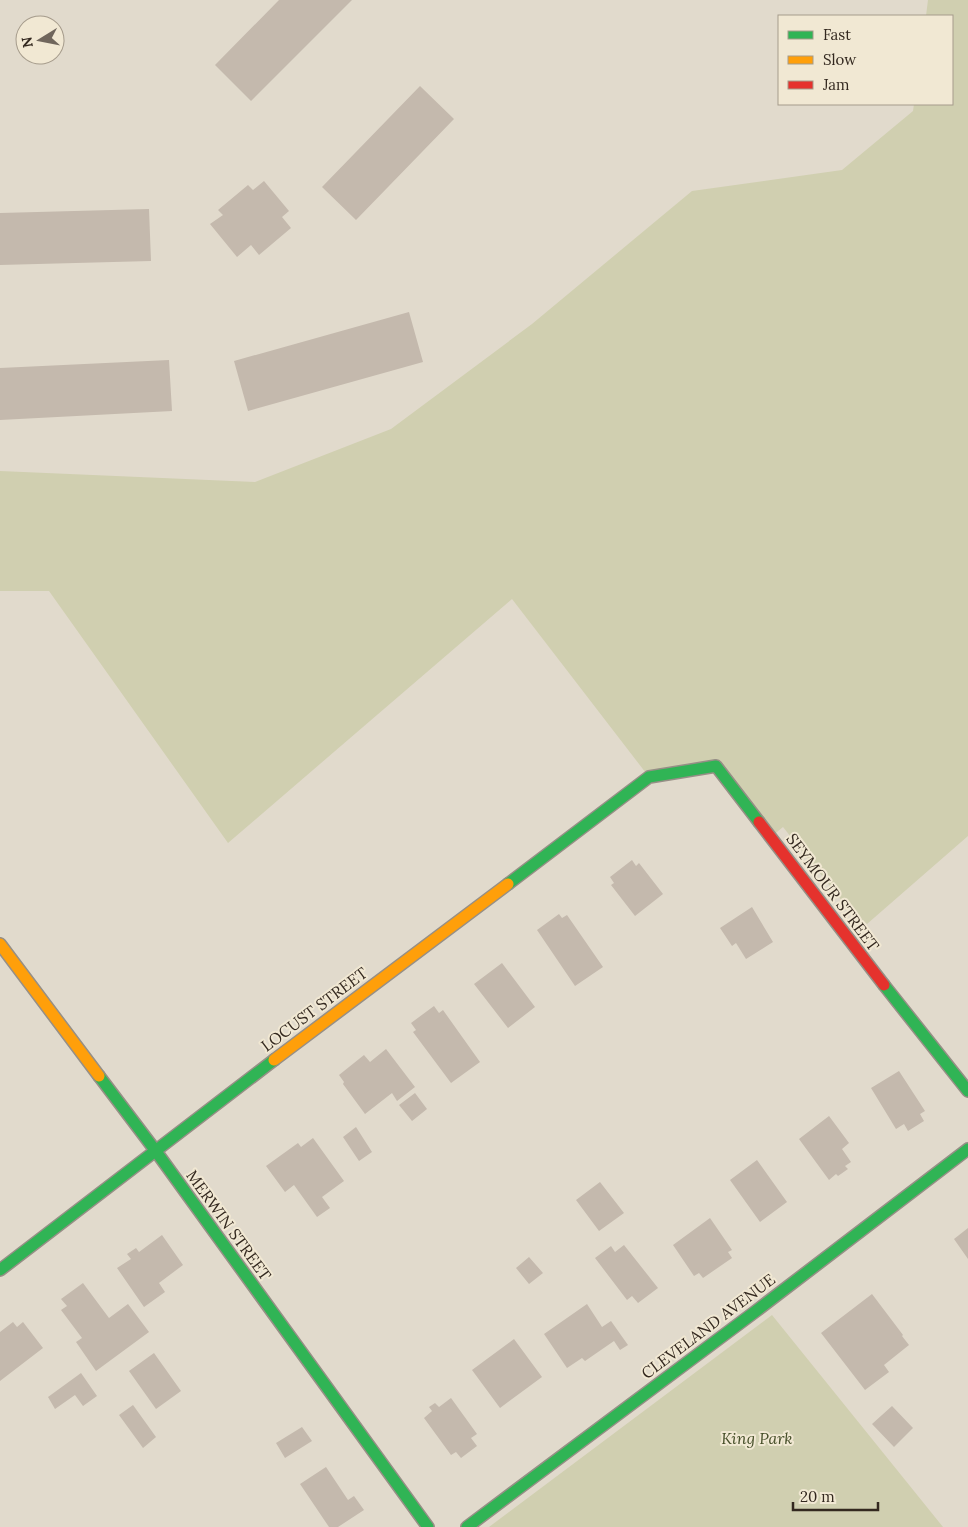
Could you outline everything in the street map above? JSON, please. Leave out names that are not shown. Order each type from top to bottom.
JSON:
[{"type":"street","name":"SEYMOUR STREET","points":[[649,777],[716,766],[849,940],[968,1091]]},
{"type":"street","name":"LOCUST STREET","points":[[0,1270],[155,1150],[649,777]]},
{"type":"street","name":"MERWIN STREET","points":[[0,944],[155,1150],[428,1527]]},
{"type":"street","name":"CLEVELAND AVENUE","points":[[467,1527],[748,1317],[968,1148]]},
{"type":"green space","points":[[928,0],[968,0],[968,836],[867,924],[842,901],[783,827],[771,837],[716,766],[649,777],[512,599],[228,843],[49,591],[0,591],[0,471],[255,482],[391,429],[532,324],[692,191],[842,170],[913,111],[914,105],[953,105],[953,15],[926,15]]},
{"type":"green space","name":"King Park","points":[[772,1315],[943,1527],[489,1527]]},
{"type":"building","points":[[279,0],[352,0],[251,101],[215,65]]},
{"type":"building","points":[[420,86],[454,119],[356,220],[322,187]]},
{"type":"building","points":[[264,181],[289,211],[282,217],[291,228],[259,255],[251,245],[237,257],[210,224],[223,215],[218,210],[248,185],[253,190]]},
{"type":"building","points":[[149,209],[151,261],[0,265],[0,213]]},
{"type":"building","points":[[409,312],[423,362],[248,411],[234,361]]},
{"type":"building","points":[[169,360],[172,411],[0,420],[0,368]]},
{"type":"building","points":[[632,860],[636,866],[639,863],[663,894],[635,916],[611,885],[614,883],[610,877]]},
{"type":"building","points":[[752,907],[773,942],[746,959],[736,943],[732,946],[720,928]]},
{"type":"building","points":[[559,914],[562,918],[567,915],[603,967],[575,986],[537,930]]},
{"type":"building","points":[[502,963],[535,1007],[508,1028],[474,984]]},
{"type":"building","points":[[434,1006],[439,1013],[443,1010],[480,1062],[451,1083],[413,1032],[416,1030],[411,1023]]},
{"type":"building","points":[[386,1049],[415,1087],[397,1101],[392,1093],[365,1114],[343,1084],[344,1082],[339,1075],[364,1055],[370,1062]]},
{"type":"building","points":[[899,1071],[925,1111],[920,1114],[924,1121],[908,1131],[904,1124],[896,1129],[871,1088]]},
{"type":"building","points":[[415,1093],[427,1109],[412,1121],[399,1105]]},
{"type":"building","points":[[829,1116],[849,1143],[842,1149],[851,1162],[845,1166],[848,1169],[838,1176],[836,1174],[829,1180],[799,1139]]},
{"type":"building","points":[[356,1127],[372,1152],[359,1161],[343,1137]]},
{"type":"building","points":[[313,1138],[344,1181],[322,1197],[330,1208],[317,1217],[294,1185],[285,1192],[266,1166],[298,1143],[301,1147]]},
{"type":"building","points":[[757,1160],[787,1202],[760,1222],[730,1180]]},
{"type":"building","points":[[600,1182],[624,1213],[599,1231],[576,1200]]},
{"type":"building","points":[[710,1218],[732,1250],[728,1252],[732,1258],[703,1278],[699,1273],[694,1276],[673,1245]]},
{"type":"building","points":[[968,1228],[968,1259],[954,1239]]},
{"type":"building","points":[[162,1235],[183,1265],[159,1283],[165,1292],[144,1307],[117,1268],[131,1259],[127,1254],[136,1248],[139,1252]]},
{"type":"building","points":[[624,1245],[658,1288],[638,1303],[632,1296],[627,1300],[595,1258],[611,1246],[615,1252]]},
{"type":"building","points":[[529,1257],[543,1273],[529,1284],[516,1268]]},
{"type":"building","points":[[83,1283],[109,1318],[128,1304],[149,1332],[96,1371],[76,1342],[82,1338],[61,1310],[67,1306],[61,1299]]},
{"type":"building","points":[[872,1294],[909,1345],[884,1365],[889,1372],[865,1390],[821,1333]]},
{"type":"building","points":[[587,1304],[602,1327],[611,1321],[628,1345],[620,1350],[614,1341],[585,1361],[582,1358],[567,1368],[544,1334]]},
{"type":"building","points":[[13,1322],[17,1327],[23,1322],[43,1348],[0,1381],[0,1332]]},
{"type":"building","points":[[514,1339],[542,1377],[500,1408],[472,1370]]},
{"type":"building","points":[[154,1353],[181,1391],[156,1409],[129,1371]]},
{"type":"building","points":[[81,1373],[97,1396],[83,1406],[75,1395],[55,1409],[48,1397]]},
{"type":"building","points":[[451,1398],[477,1434],[471,1438],[477,1446],[461,1458],[456,1452],[451,1455],[424,1418],[432,1411],[429,1407],[435,1403],[439,1407]]},
{"type":"building","points":[[133,1405],[156,1437],[143,1448],[119,1415]]},
{"type":"building","points":[[892,1406],[913,1428],[894,1447],[872,1424]]},
{"type":"building","points":[[302,1427],[312,1441],[285,1458],[276,1443]]},
{"type":"building","points":[[326,1467],[348,1500],[354,1496],[364,1510],[338,1527],[329,1527],[300,1484]]},
{"type":"traffic: fast","points":[[508,884],[649,777],[716,766],[759,822]]},
{"type":"traffic: fast","points":[[884,985],[968,1091]]},
{"type":"traffic: fast","points":[[0,1270],[274,1060]]},
{"type":"traffic: fast","points":[[99,1076],[155,1150],[428,1527]]},
{"type":"traffic: fast","points":[[467,1527],[756,1311],[968,1149]]},
{"type":"traffic: slow","points":[[274,1060],[508,884]]},
{"type":"traffic: slow","points":[[0,944],[99,1076]]},
{"type":"traffic: jam","points":[[759,822],[884,985]]}]
